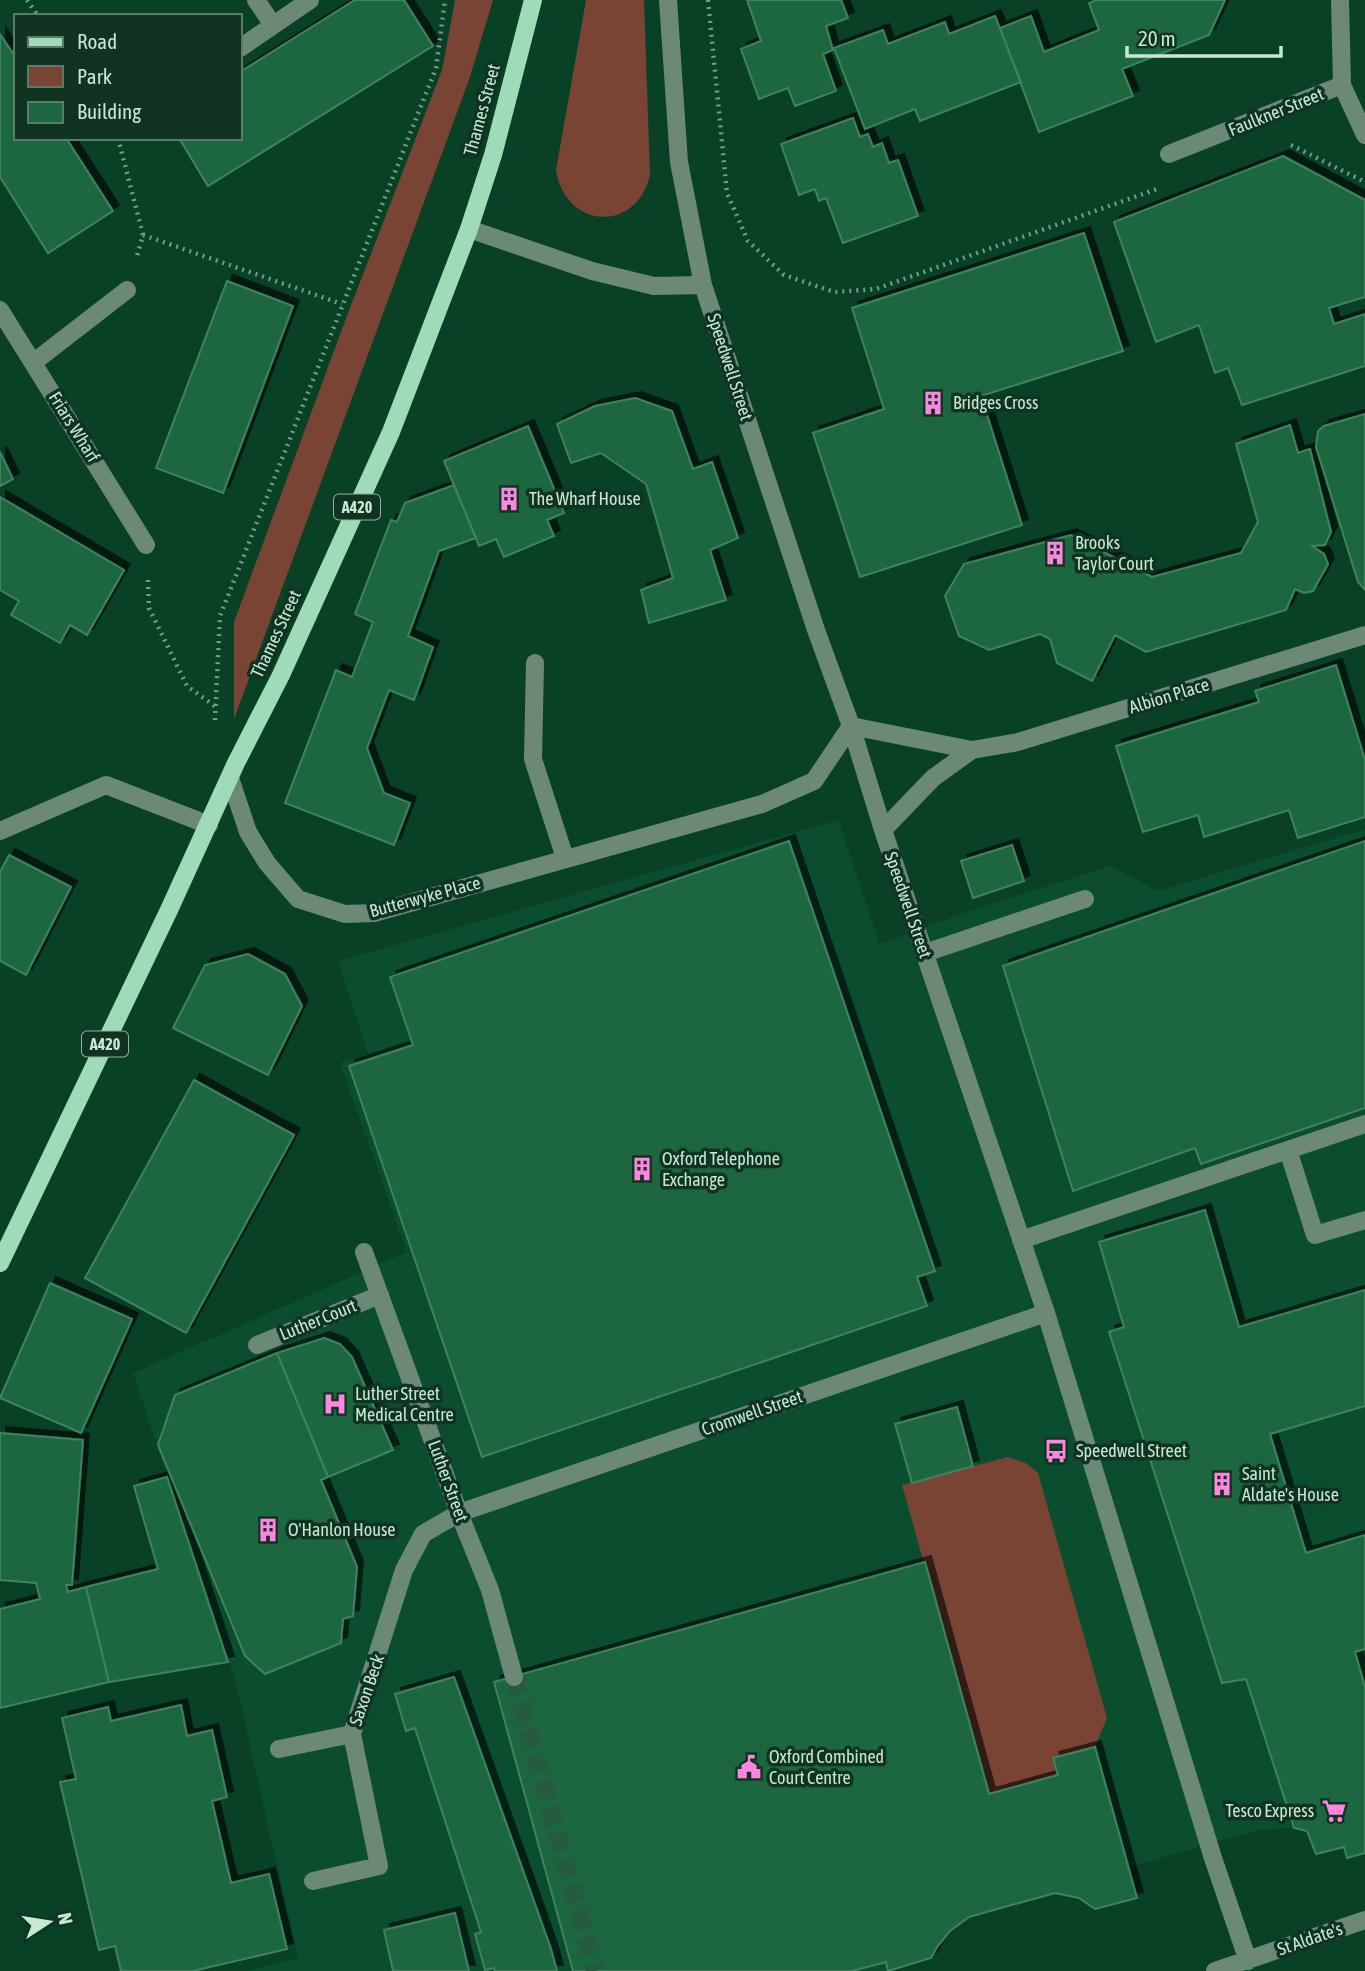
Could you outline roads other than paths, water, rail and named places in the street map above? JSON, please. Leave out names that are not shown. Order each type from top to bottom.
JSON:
[{"type":"main road","name":"Thames Street","points":[[0,1263],[281,675],[391,432],[469,229],[493,155],[533,0]]},
{"type":"street","points":[[256,0],[273,25]]},
{"type":"street","points":[[242,47],[310,0]]},
{"type":"street","name":"Speedwell Street","points":[[668,0],[679,162],[703,285],[1046,1313],[1213,1858],[1248,1961]]},
{"type":"street","name":"Faulkner Street","points":[[1169,154],[1342,85],[1340,0]]},
{"type":"street","points":[[1342,85],[1365,135]]},
{"type":"street","points":[[469,229],[592,271],[654,286],[703,285]]},
{"type":"street","points":[[34,362],[127,290]]},
{"type":"street","name":"Friars Wharf","points":[[0,310],[146,545]]},
{"type":"street","name":"Albion Place","points":[[851,726],[972,750],[1030,739],[1365,635]]},
{"type":"street","points":[[535,663],[533,759],[565,858]]},
{"type":"street","name":"Butterwyke Place","points":[[230,778],[248,832],[267,863],[298,898],[345,914],[374,913],[762,804],[814,781],[851,726]]},
{"type":"street","name":"Albion Place","points":[[883,830],[933,778],[972,750]]},
{"type":"street","points":[[0,831],[106,785],[209,825]]},
{"type":"street","points":[[925,953],[1085,900]]},
{"type":"street","points":[[1021,1240],[1365,1124]]},
{"type":"street","points":[[1288,1150],[1315,1235],[1365,1220]]},
{"type":"street","name":"Luther Street","points":[[364,1252],[459,1513],[490,1590],[514,1677]]},
{"type":"street","name":"Luther Court","points":[[257,1345],[380,1295]]},
{"type":"street","name":"Cromwell Street","points":[[459,1513],[1046,1313]]},
{"type":"street","name":"Saxon Beck","points":[[313,1881],[379,1866],[352,1734],[404,1570],[423,1534],[459,1513]]},
{"type":"street","points":[[279,1749],[352,1734]]},
{"type":"street","name":"St Aldate's","points":[[1215,1971],[1365,1920]]},
{"type":"tunnel","points":[[514,1677],[595,1971]]},
{"type":"place","name":"Bridges Cross","points":[[933,403]]},
{"type":"place","name":"The Wharf House","points":[[509,499]]},
{"type":"place","name":"Brooks Taylor Court","points":[[1055,553]]},
{"type":"place","name":"Oxford Telephone Exchange","points":[[642,1169]]},
{"type":"place","name":"Luther Street Medical Centre","points":[[335,1404]]},
{"type":"place","name":"Speedwell Street","points":[[1056,1451]]},
{"type":"place","name":"Saint Aldate's House","points":[[1222,1484]]},
{"type":"place","name":"O'Hanlon House","points":[[268,1530]]},
{"type":"place","name":"Oxford Combined Court Centre","points":[[749,1767]]},
{"type":"place","name":"Tesco Express","points":[[1334,1811]]}]
